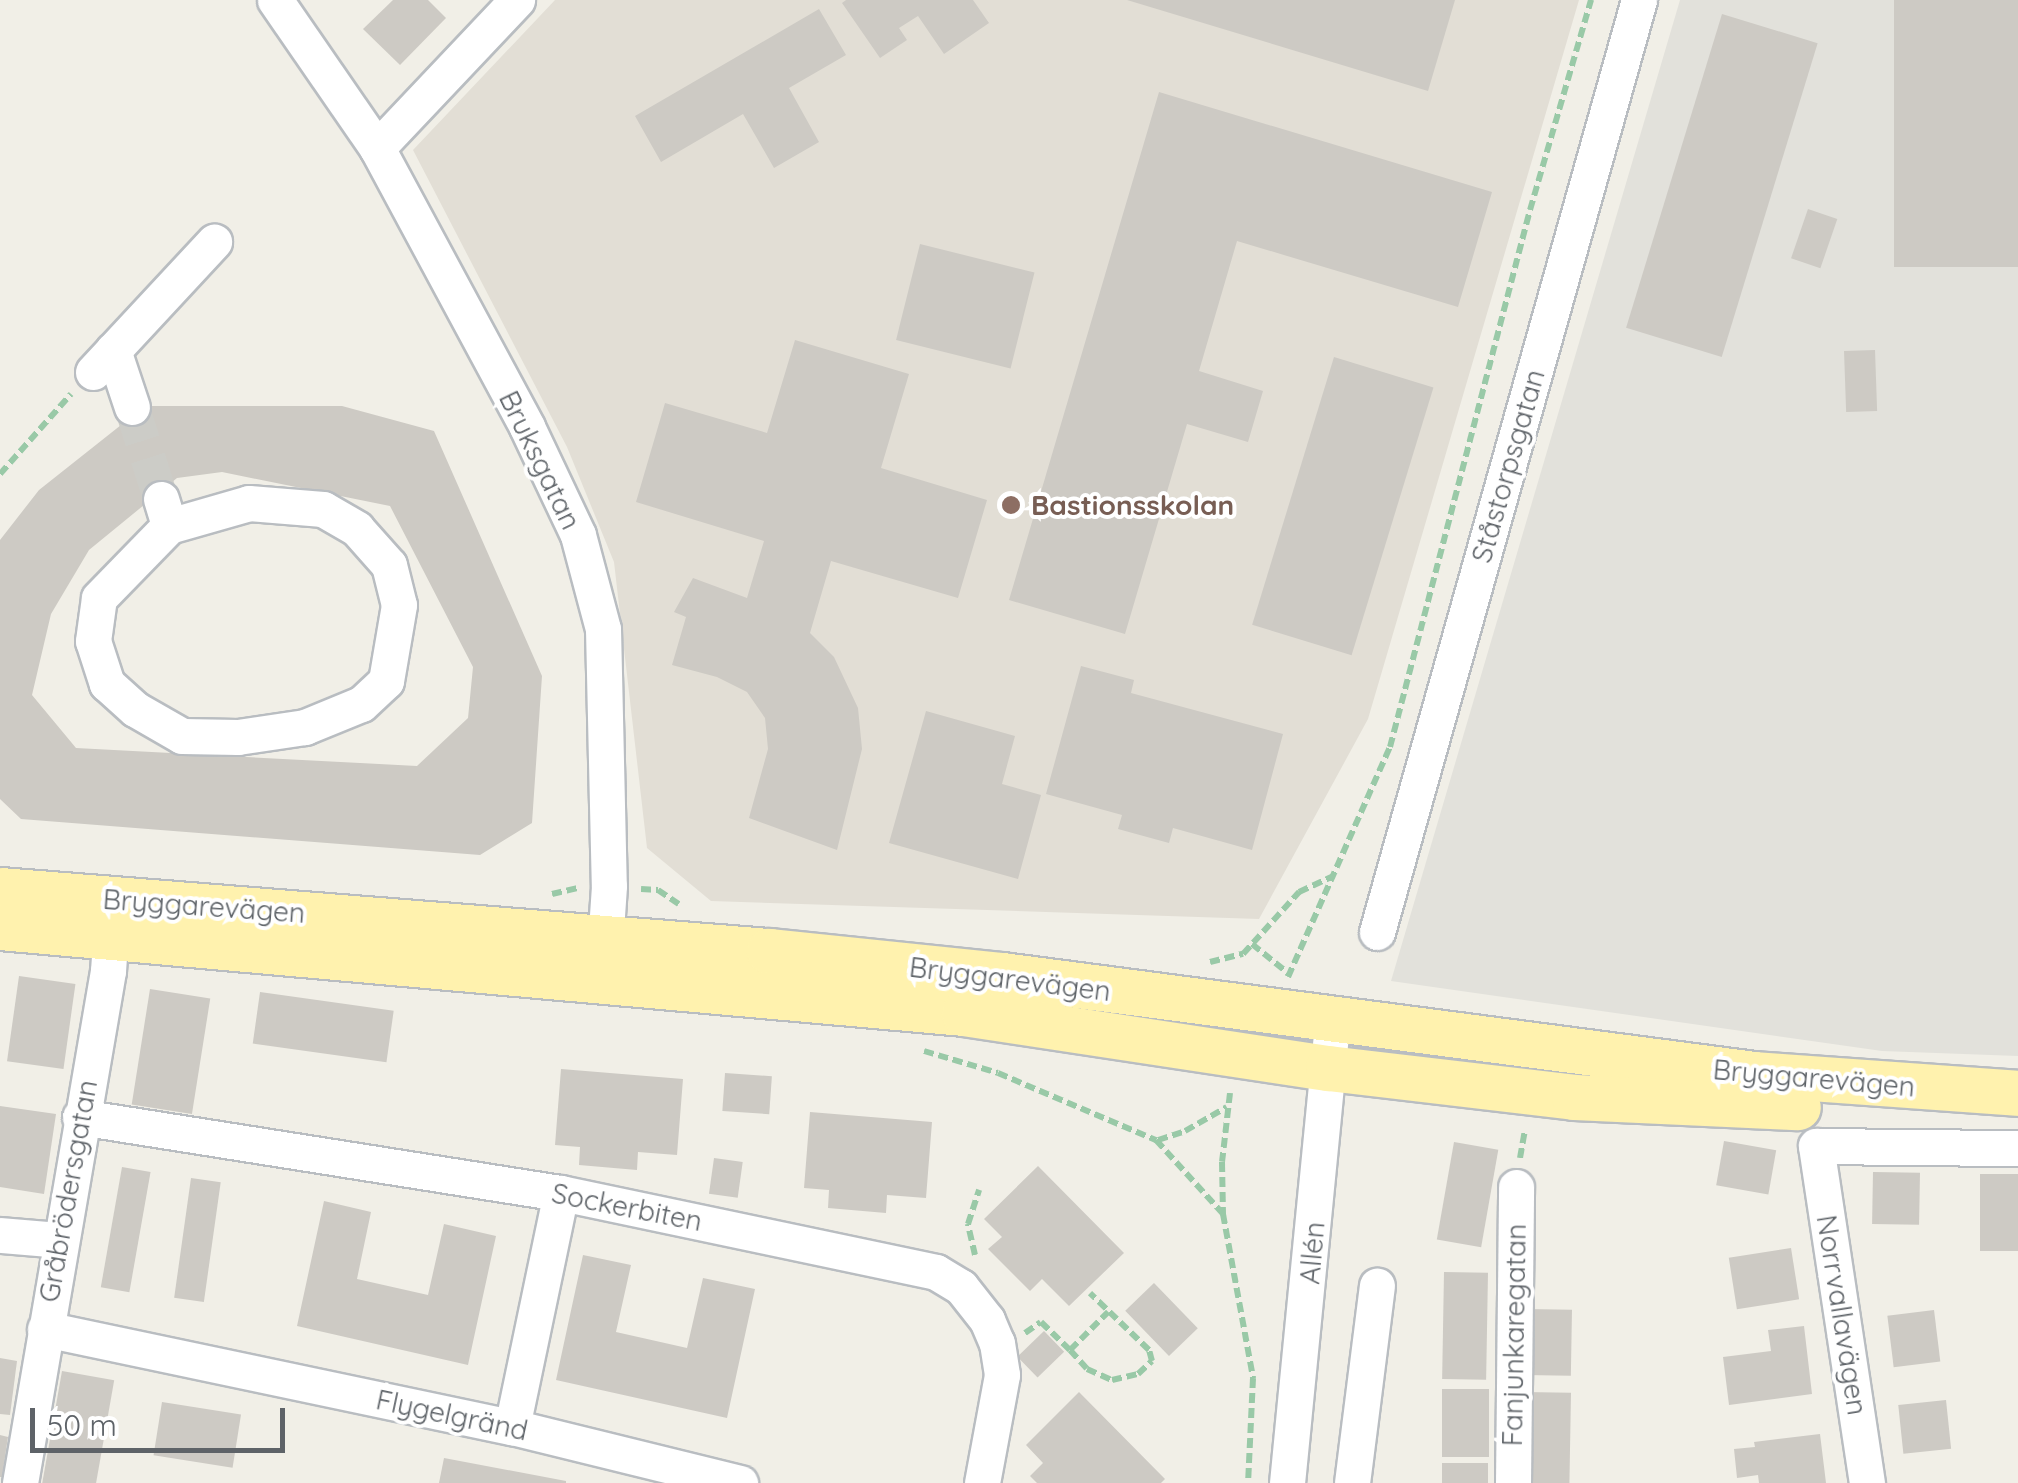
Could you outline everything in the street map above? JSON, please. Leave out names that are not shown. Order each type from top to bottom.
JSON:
[{"type":"main road","name":"Bryggarevägen","points":[[0,890],[111,920]]},
{"type":"main road","name":"Bryggarevägen","points":[[0,927],[111,920],[604,958],[1002,975],[1332,1022],[1754,1074],[2018,1093]]},
{"type":"main road","name":"Bryggarevägen","points":[[604,958],[1328,1068],[1574,1097],[2018,1114]]},
{"type":"street","name":"Bruksgatan","points":[[275,0],[377,148],[527,428],[578,535],[603,629],[609,886],[604,958]]},
{"type":"street","points":[[377,148],[517,0]]},
{"type":"street","name":"Ståstorpsgatan","points":[[1376,932],[1639,0]]},
{"type":"street","points":[[132,407],[103,360],[214,242]]},
{"type":"street","points":[[250,503],[323,509],[357,528],[389,566],[399,605],[386,681],[361,704],[305,726],[238,737],[182,736],[135,709],[107,684],[92,641],[100,598],[165,512],[250,503]]},
{"type":"street","name":"Gråbrödersgatan","points":[[20,1483],[111,920]]},
{"type":"street","name":"Allén","points":[[1287,1483],[1332,1022]]},
{"type":"street","name":"Sockerbiten","points":[[80,1116],[562,1193],[936,1272],[961,1287],[987,1320],[998,1344],[1002,1376],[982,1483]]},
{"type":"street","name":"Norrvallavägen","points":[[1868,1483],[1816,1146],[2018,1148]]},
{"type":"street","name":"Fanjunkaregatan","points":[[1512,1483],[1516,1187]]},
{"type":"street","points":[[512,1427],[562,1193]]},
{"type":"street","points":[[0,1234],[59,1240]]},
{"type":"street","points":[[1352,1483],[1377,1286]]},
{"type":"street","name":"Flygelgränd","points":[[45,1329],[512,1427],[740,1483]]},
{"type":"path","points":[[1285,982],[1390,747],[1530,210],[1591,0]]},
{"type":"path","points":[[0,474],[32,433],[103,360]]},
{"type":"path","points":[[1252,944],[1289,974]]},
{"type":"path","points":[[916,1049],[998,1073],[1156,1140],[1224,1214]]},
{"type":"path","points":[[1232,1083],[1227,1108],[1224,1214],[1253,1378],[1248,1483]]},
{"type":"path","points":[[1156,1140],[1185,1131],[1227,1108]]},
{"type":"path","points":[[979,1190],[968,1224],[983,1270]]},
{"type":"path","points":[[1012,1342],[1041,1322],[1087,1370],[1112,1380],[1138,1374],[1152,1361],[1149,1350],[1090,1293]]},
{"type":"path","points":[[1070,1350],[1108,1312]]},
{"type":"shaded area","name":"Bastionsskolan","points":[[555,0],[1579,0],[1368,719],[1259,919],[711,901],[647,848],[614,562],[567,447],[413,150]]},
{"type":"shaded area","points":[[1680,0],[2018,0],[2018,1056],[1882,1051],[1391,981]]},
{"type":"building","points":[[393,0],[428,0],[446,18],[400,65],[363,29]]},
{"type":"building","points":[[973,0],[989,23],[944,54],[918,16],[899,28],[907,40],[880,58],[842,3]]},
{"type":"building","points":[[1127,0],[1455,0],[1428,91]]},
{"type":"building","points":[[1894,0],[2018,0],[2018,267],[1894,267]]},
{"type":"building","points":[[819,9],[846,55],[789,88],[819,142],[774,168],[743,114],[661,162],[635,116]]},
{"type":"building","points":[[1722,14],[1818,43],[1722,357],[1626,328]]},
{"type":"building","points":[[1159,92],[1492,192],[1458,307],[1237,241],[1199,371],[1263,391],[1248,442],[1187,424],[1125,634],[1009,600]]},
{"type":"building","points":[[1808,209],[1837,219],[1820,268],[1791,258]]},
{"type":"building","points":[[920,244],[1034,273],[1011,369],[896,340]]},
{"type":"building","points":[[795,340],[909,374],[881,468],[987,500],[958,598],[831,561],[810,633],[834,657],[858,708],[862,749],[837,850],[749,818],[768,749],[765,718],[747,692],[717,677],[672,665],[686,617],[674,612],[693,578],[747,598],[764,541],[636,502],[665,403],[767,433]]},
{"type":"building","points":[[1875,350],[1877,411],[1846,412],[1844,351]]},
{"type":"building","points":[[1334,357],[1433,387],[1352,655],[1252,625]]},
{"type":"building","points":[[145,406],[342,406],[434,431],[542,676],[532,823],[480,855],[21,819],[0,799],[0,540],[39,490]],"holes":[[[222,472],[390,506],[473,667],[468,718],[417,766],[76,748],[32,695],[51,614],[89,550],[177,478]]]},
{"type":"building","points":[[1081,666],[1134,680],[1131,693],[1283,734],[1252,850],[1173,828],[1169,843],[1118,829],[1122,815],[1046,794]]},
{"type":"building","points":[[926,711],[1015,736],[1002,784],[1041,795],[1018,879],[889,843]]},
{"type":"building","points":[[19,976],[75,984],[63,1069],[7,1061]]},
{"type":"building","points":[[150,989],[210,999],[192,1114],[132,1105]]},
{"type":"building","points":[[260,992],[394,1011],[386,1062],[253,1043]]},
{"type":"building","points":[[561,1069],[683,1079],[677,1155],[638,1152],[637,1170],[579,1165],[580,1147],[555,1145]]},
{"type":"building","points":[[725,1073],[772,1076],[769,1114],[722,1111]]},
{"type":"building","points":[[0,1106],[56,1114],[44,1194],[0,1187]]},
{"type":"building","points":[[810,1112],[932,1122],[926,1198],[887,1195],[886,1213],[828,1208],[829,1190],[804,1188]]},
{"type":"building","points":[[1724,1141],[1776,1150],[1768,1195],[1716,1185]]},
{"type":"building","points":[[1454,1142],[1498,1150],[1481,1247],[1437,1239]]},
{"type":"building","points":[[714,1158],[743,1162],[738,1198],[709,1194]]},
{"type":"building","points":[[1038,1166],[1124,1253],[1069,1306],[1042,1279],[1030,1291],[988,1249],[1002,1237],[984,1219]]},
{"type":"building","points":[[122,1167],[151,1172],[129,1292],[101,1287]]},
{"type":"building","points":[[1873,1172],[1920,1173],[1919,1225],[1872,1224]]},
{"type":"building","points":[[1980,1174],[2018,1174],[2018,1251],[1980,1251]]},
{"type":"building","points":[[191,1178],[221,1182],[204,1302],[174,1298]]},
{"type":"building","points":[[324,1201],[371,1212],[357,1279],[428,1295],[444,1224],[496,1236],[468,1365],[297,1326]]},
{"type":"building","points":[[1791,1248],[1799,1299],[1737,1309],[1729,1258]]},
{"type":"building","points":[[583,1255],[631,1265],[616,1332],[687,1348],[703,1278],[755,1289],[727,1418],[556,1380]]},
{"type":"building","points":[[1444,1272],[1488,1273],[1486,1380],[1442,1379]]},
{"type":"building","points":[[1154,1283],[1198,1328],[1169,1356],[1125,1311]]},
{"type":"building","points":[[1526,1309],[1572,1310],[1571,1376],[1525,1375]]},
{"type":"building","points":[[1934,1310],[1940,1362],[1894,1367],[1887,1316]]},
{"type":"building","points":[[1804,1326],[1812,1394],[1729,1405],[1723,1357],[1771,1351],[1768,1330]]},
{"type":"building","points":[[1044,1331],[1064,1352],[1038,1378],[1017,1357]]},
{"type":"building","points":[[0,1358],[17,1361],[10,1415],[0,1414]]},
{"type":"building","points":[[62,1371],[114,1380],[96,1483],[42,1483]]},
{"type":"building","points":[[1442,1389],[1489,1389],[1489,1457],[1442,1457]]},
{"type":"building","points":[[1079,1392],[1165,1479],[1161,1483],[1037,1483],[1030,1476],[1043,1463],[1026,1445]]},
{"type":"building","points":[[1524,1392],[1571,1393],[1569,1483],[1522,1483]]},
{"type":"building","points":[[1946,1400],[1951,1449],[1903,1454],[1898,1405]]},
{"type":"building","points":[[162,1402],[241,1415],[233,1468],[154,1455]]},
{"type":"building","points":[[1820,1434],[1826,1483],[1759,1483],[1758,1475],[1737,1478],[1734,1449],[1755,1447],[1754,1442]]},
{"type":"building","points":[[0,1435],[8,1437],[2,1477],[0,1477]]},
{"type":"building","points":[[444,1458],[566,1481],[566,1483],[439,1483]]},
{"type":"building","points":[[1442,1463],[1488,1463],[1488,1483],[1442,1483]]},
{"type":"tunnel","points":[[132,407],[161,499]]},
{"type":"place","name":"Bastionsskolan","points":[[1011,505]]}]
